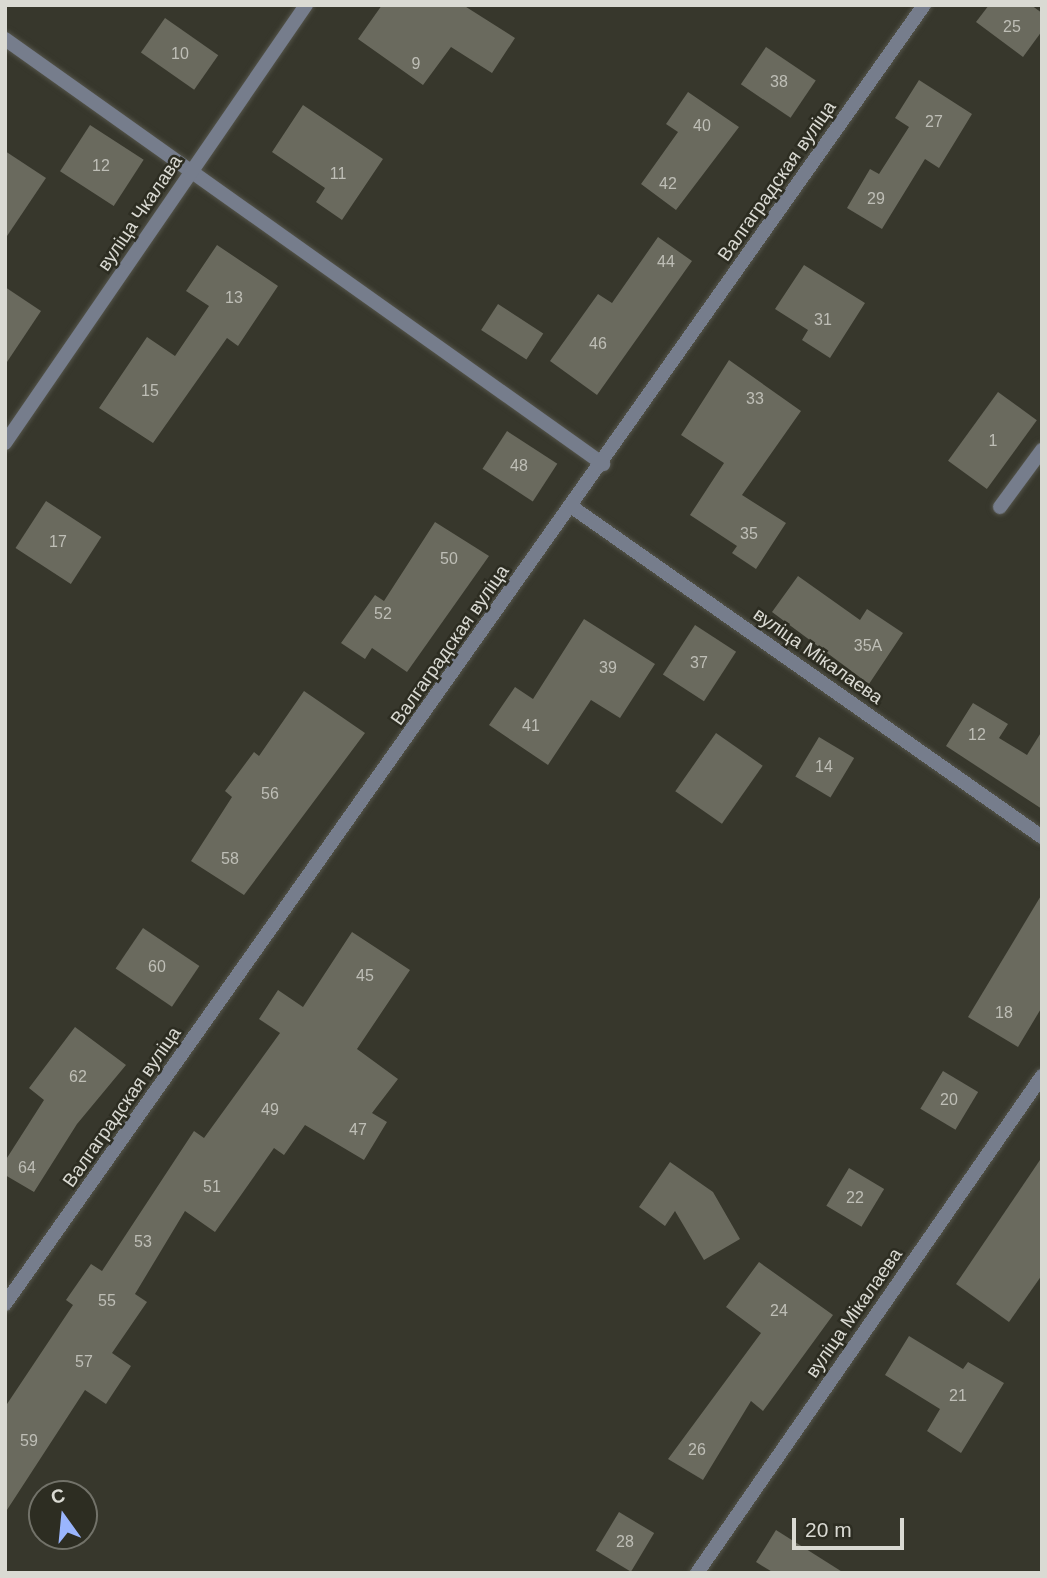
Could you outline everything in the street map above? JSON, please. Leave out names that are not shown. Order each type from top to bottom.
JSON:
[{"type":"street","name":"вуліца Чкалава","points":[[5,443],[306,5]]},
{"type":"street","name":"Валгаградская вуліца","points":[[5,1304],[603,464],[924,5]]},
{"type":"street","points":[[5,39],[603,464]]},
{"type":"street","points":[[1000,508],[1042,450]]},
{"type":"street","name":"вуліца Мікалаева","points":[[572,507],[1042,837]]},
{"type":"street","name":"вуліца Мікалаева","points":[[698,1573],[1042,1076]]},
{"type":"building","points":[[382,5],[463,5],[515,38],[492,73],[451,47],[423,85],[358,39]]},
{"type":"building","points":[[989,5],[1031,5],[1042,13],[1042,31],[1023,57],[976,22]]},
{"type":"building","points":[[165,18],[218,55],[194,90],[141,52]]},
{"type":"building","points":[[766,47],[816,81],[791,118],[741,84]]},
{"type":"building","points":[[919,80],[972,114],[939,168],[925,159],[882,229],[847,208],[870,169],[879,174],[909,127],[895,118]]},
{"type":"building","points":[[688,92],[739,127],[676,210],[641,184],[678,132],[666,124]]},
{"type":"building","points":[[303,105],[383,159],[342,220],[316,202],[325,188],[272,152]]},
{"type":"building","points":[[90,125],[144,160],[114,206],[60,171]]},
{"type":"building","points":[[5,151],[46,178],[5,239]]},
{"type":"building","points":[[658,237],[692,261],[597,395],[550,361],[598,294],[612,303]]},
{"type":"building","points":[[217,245],[278,286],[238,346],[227,338],[153,443],[99,408],[147,337],[175,356],[209,306],[186,291]]},
{"type":"building","points":[[804,265],[865,303],[830,358],[802,340],[808,330],[775,309]]},
{"type":"building","points":[[5,287],[41,311],[5,365]]},
{"type":"building","points":[[498,304],[543,333],[526,359],[481,330]]},
{"type":"building","points":[[729,360],[801,411],[742,495],[786,523],[756,569],[732,553],[737,546],[690,515],[724,463],[681,435]]},
{"type":"building","points":[[998,392],[1037,420],[987,489],[948,461]]},
{"type":"building","points":[[507,431],[557,464],[533,501],[482,469]]},
{"type":"building","points":[[46,501],[101,537],[71,584],[16,548]]},
{"type":"building","points":[[435,522],[489,556],[407,672],[372,648],[365,659],[341,643],[375,595],[384,601]]},
{"type":"building","points":[[798,576],[860,620],[867,609],[903,633],[869,684],[772,612]]},
{"type":"building","points":[[584,619],[655,664],[620,718],[591,700],[548,765],[489,725],[515,687],[533,699]]},
{"type":"building","points":[[695,625],[736,652],[704,701],[663,674]]},
{"type":"building","points":[[304,691],[365,733],[244,895],[191,861],[232,797],[225,791],[254,752],[259,756]]},
{"type":"building","points":[[973,703],[1008,724],[999,738],[1027,755],[1042,731],[1042,809],[946,746]]},
{"type":"building","points":[[716,733],[763,766],[722,824],[675,791]]},
{"type":"building","points":[[819,737],[854,758],[830,798],[795,776]]},
{"type":"building","points":[[1042,894],[1042,1007],[1018,1047],[968,1017]]},
{"type":"building","points":[[143,928],[199,966],[172,1007],[116,969]]},
{"type":"building","points":[[352,932],[410,970],[357,1049],[398,1079],[372,1113],[387,1122],[364,1160],[305,1125],[284,1155],[274,1148],[215,1232],[185,1211],[135,1294],[147,1302],[112,1353],[131,1366],[106,1404],[85,1390],[5,1513],[5,1407],[73,1305],[66,1300],[91,1264],[102,1271],[194,1131],[204,1138],[280,1033],[259,1019],[278,990],[303,1007]]},
{"type":"building","points":[[75,1027],[126,1065],[77,1124],[34,1192],[5,1175],[5,1161],[44,1100],[29,1088]]},
{"type":"building","points":[[943,1071],[978,1092],[955,1130],[920,1109]]},
{"type":"building","points":[[1042,1157],[1042,1275],[1009,1322],[956,1284]]},
{"type":"building","points":[[670,1162],[713,1192],[740,1239],[704,1260],[675,1211],[665,1226],[639,1207]]},
{"type":"building","points":[[849,1168],[884,1189],[861,1227],[826,1206]]},
{"type":"building","points":[[759,1262],[833,1315],[763,1411],[751,1401],[703,1480],[668,1459],[761,1333],[726,1307]]},
{"type":"building","points":[[909,1336],[963,1369],[968,1362],[1004,1383],[961,1453],[927,1431],[940,1409],[885,1375]]},
{"type":"building","points":[[619,1512],[654,1533],[631,1572],[596,1551]]},
{"type":"building","points":[[776,1530],[844,1573],[774,1573],[756,1562]]}]
